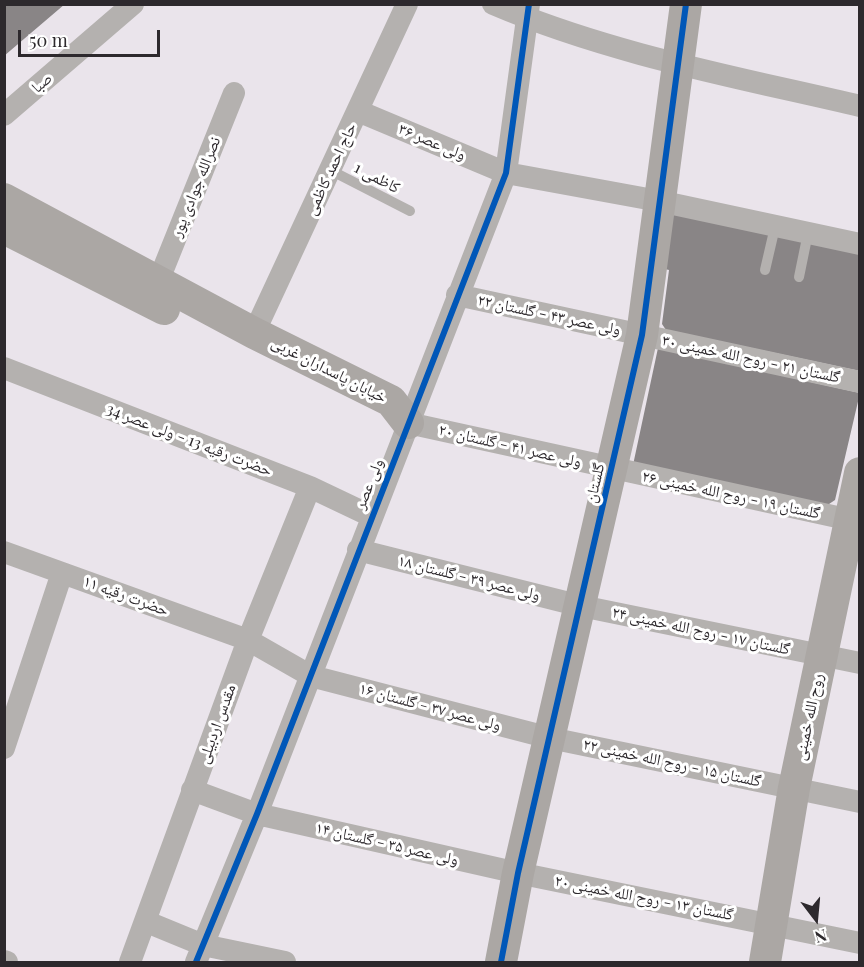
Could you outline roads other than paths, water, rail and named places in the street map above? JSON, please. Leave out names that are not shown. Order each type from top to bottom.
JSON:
[{"type":"street","name":"صبا","points":[[4,115],[133,4]]},
{"type":"street","name":"حاج احمد کاظمی","points":[[254,333],[407,4]]},
{"type":"street","points":[[493,4],[528,12],[678,65],[860,106]]},
{"type":"street","name":"گلستان","points":[[501,963],[518,873],[613,469],[642,335],[686,4]]},
{"type":"street","name":"ولی عصر","points":[[199,954],[256,814],[506,173],[528,12]]},
{"type":"street","name":"نصرالله جوادی پور","points":[[158,282],[234,93]]},
{"type":"street","name":"ولی عصر ۳۶","points":[[358,111],[506,173],[658,201],[860,244]]},
{"type":"street","name":"خیابان پاسداران غربی","points":[[4,200],[254,333],[391,401],[408,423]]},
{"type":"street","name":"خیابان پاسداران غربی","points":[[6,234],[381,419],[408,423]]},
{"type":"street","name":"ولی عصر ۴۳ - گلستان ۲۲","points":[[457,295],[642,335]]},
{"type":"street","name":"گلستان ۲۱ - روح الله خمینی ۳۰","points":[[642,335],[860,382]]},
{"type":"street","name":"حضرت رقیه 13 - ولی عصر 34","points":[[4,368],[310,487],[371,516]]},
{"type":"street","name":"ولی عصر ۴۱ - گلستان ۲۰","points":[[408,423],[613,469]]},
{"type":"street","name":"گلستان ۱۹ - روح الله خمینی ۲۶","points":[[613,469],[855,521]]},
{"type":"street","name":"روح الله خمینی","points":[[765,963],[794,788],[821,656],[855,521],[860,473]]},
{"type":"street","name":"مقدس اردبیلی","points":[[130,963],[147,922],[192,790],[248,640],[310,487]]},
{"type":"street","name":"ولی عصر ۳۹ - گلستان ۱۸","points":[[358,550],[580,606]]},
{"type":"street","name":"حضرت رقیه ۱۱","points":[[4,552],[248,640],[310,676]]},
{"type":"street","points":[[4,748],[62,573]]},
{"type":"street","name":"گلستان ۱۷ - روح الله خمینی ۲۴","points":[[580,606],[860,663]]},
{"type":"street","name":"ولی عصر ۳۷ - گلستان ۱۶","points":[[310,676],[550,738]]},
{"type":"street","name":"گلستان ۱۵ - روح الله خمینی ۲۲","points":[[550,738],[860,802]]},
{"type":"street","name":"ولی عصر ۳۵ - گلستان ۱۴","points":[[192,790],[256,814],[518,873]]},
{"type":"street","name":"گلستان ۱۳ - روح الله خمینی ۲۰","points":[[518,873],[860,943]]},
{"type":"street","points":[[147,922],[199,954],[285,963]]},
{"type":"lane","name":"کاظمی 1","points":[[330,170],[410,211]]},
{"type":"lane","points":[[765,270],[775,227]]},
{"type":"lane","points":[[799,277],[807,233]]}]
